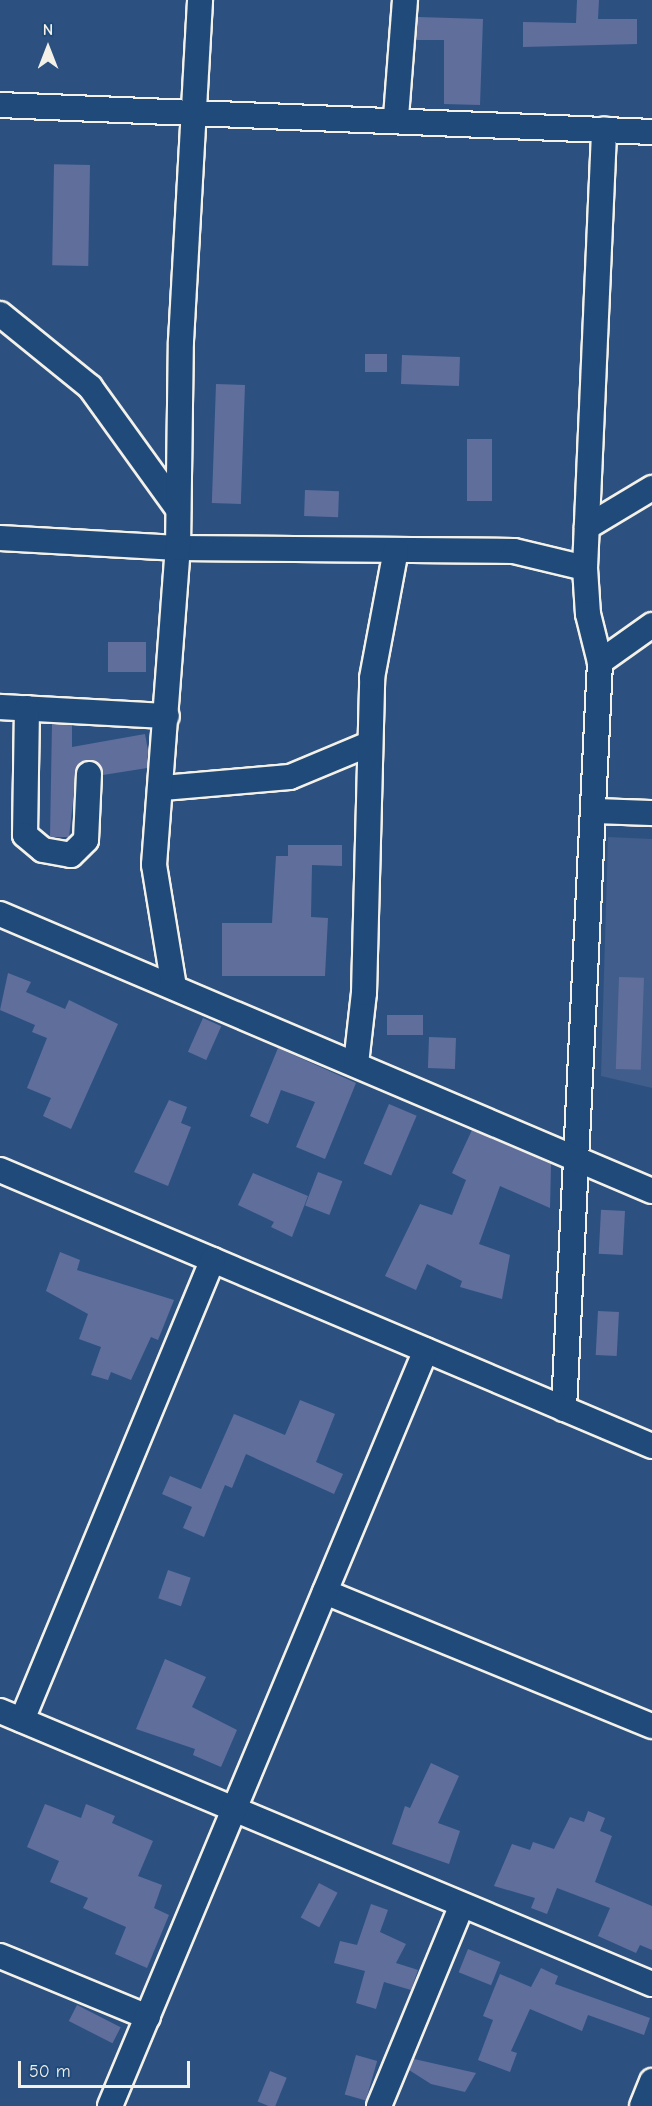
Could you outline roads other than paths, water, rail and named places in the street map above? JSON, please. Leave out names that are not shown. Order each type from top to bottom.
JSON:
[{"type":"street","points":[[174,987],[154,884],[163,788],[178,548],[200,0]]},
{"type":"street","points":[[396,117],[405,0]]},
{"type":"street","points":[[0,105],[194,116],[396,117],[652,132]]},
{"type":"street","points":[[564,1409],[600,662],[588,614],[585,568],[604,129]]},
{"type":"street","points":[[0,314],[90,387],[178,509]]},
{"type":"street","points":[[587,527],[652,488]]},
{"type":"street","points":[[0,538],[178,548],[514,551],[585,568]]},
{"type":"street","points":[[356,1064],[364,993],[372,678],[396,550]]},
{"type":"street","points":[[600,662],[652,625]]},
{"type":"street","points":[[0,707],[167,716]]},
{"type":"street","points":[[27,708],[25,835],[43,850],[71,855],[86,840],[89,774]]},
{"type":"street","points":[[163,788],[290,777],[369,744]]},
{"type":"street","points":[[594,811],[652,813]]},
{"type":"street","points":[[0,914],[652,1191]]},
{"type":"street","points":[[0,1170],[652,1446]]},
{"type":"street","points":[[22,1720],[213,1260]]},
{"type":"street","points":[[110,2106],[426,1350]]},
{"type":"street","points":[[325,1592],[652,1726]]},
{"type":"street","points":[[0,1711],[652,1984]]},
{"type":"street","points":[[379,2106],[462,1905]]},
{"type":"street","points":[[0,1956],[148,2017]]},
{"type":"street","points":[[642,2106],[652,2081]]}]
